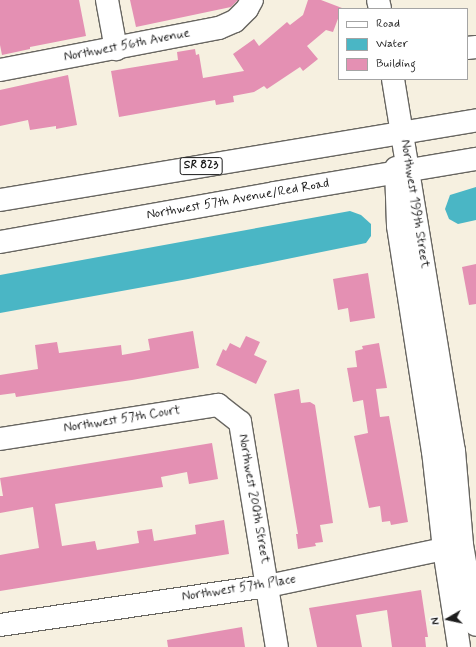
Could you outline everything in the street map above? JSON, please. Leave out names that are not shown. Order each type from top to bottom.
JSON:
[{"type":"street","points":[[107,0],[116,49]]},
{"type":"street","name":"Northwest 56th Avenue","points":[[0,70],[116,49],[219,28],[235,21],[250,4]]},
{"type":"street","name":"Northwest 199th Street","points":[[393,80],[403,131],[401,171],[454,451],[461,545],[459,647]]},
{"type":"street","name":"SR 823","points":[[0,200],[403,131],[476,120]]},
{"type":"street","name":"Northwest 57th Avenue/Red Road","points":[[0,242],[476,159]]},
{"type":"street","name":"Northwest 57th Court","points":[[0,439],[218,405],[240,422]]},
{"type":"street","name":"Northwest 200th Street","points":[[240,422],[277,647]]},
{"type":"street","name":"Northwest 199th Street","points":[[461,545],[476,625]]},
{"type":"street","name":"Northwest 57th Place","points":[[0,625],[268,586],[461,545]]},
{"type":"water","points":[[476,187],[476,220],[458,224],[449,219],[445,209],[450,195]]},
{"type":"water","points":[[350,211],[361,215],[371,224],[371,236],[366,243],[188,279],[0,313],[0,275]]},
{"type":"building","points":[[0,0],[79,0],[86,36],[30,47],[30,49],[2,55],[0,45]]},
{"type":"building","points":[[130,0],[238,0],[231,7],[136,27]]},
{"type":"building","points":[[308,0],[321,0],[342,8],[338,8],[338,19],[333,32],[326,30],[307,46],[318,59],[303,71],[300,67],[267,89],[264,86],[254,92],[233,96],[234,102],[216,105],[215,100],[119,117],[111,71],[178,60],[177,52],[195,49],[196,55],[199,54],[203,78],[244,71],[233,54],[254,39],[259,46],[287,22],[290,25],[303,15]]},
{"type":"building","points":[[68,75],[77,125],[56,129],[56,126],[30,130],[28,120],[0,126],[0,90]]},
{"type":"building","points":[[476,264],[476,304],[469,305],[462,267]]},
{"type":"building","points":[[368,273],[375,318],[350,322],[348,308],[338,310],[333,279]]},
{"type":"building","points":[[193,331],[199,368],[132,380],[16,397],[15,393],[0,395],[0,375],[38,369],[35,345],[57,342],[59,353],[121,345],[122,355],[150,350],[148,339]]},
{"type":"building","points":[[246,336],[260,342],[254,355],[267,361],[256,384],[216,365],[223,349],[226,351],[230,343],[240,348]]},
{"type":"building","points":[[379,343],[387,388],[376,389],[380,417],[389,416],[408,522],[391,525],[390,521],[382,522],[380,506],[369,508],[354,436],[368,433],[363,400],[353,402],[347,368],[357,367],[355,351],[363,349],[362,346]]},
{"type":"building","points":[[299,389],[301,403],[310,402],[315,405],[333,523],[320,525],[323,542],[315,543],[316,546],[298,549],[296,534],[298,534],[274,394]]},
{"type":"building","points":[[212,443],[218,479],[189,484],[187,472],[161,477],[163,487],[55,504],[62,546],[95,541],[97,550],[139,543],[137,531],[152,529],[154,541],[196,534],[195,525],[224,520],[229,554],[0,591],[0,555],[39,548],[33,507],[0,513],[0,496],[3,496],[0,478]]},
{"type":"building","points":[[421,590],[428,637],[425,637],[426,647],[392,647],[387,610],[356,615],[362,647],[317,647],[309,608]]},
{"type":"building","points":[[242,627],[245,647],[168,647],[167,640]]}]
